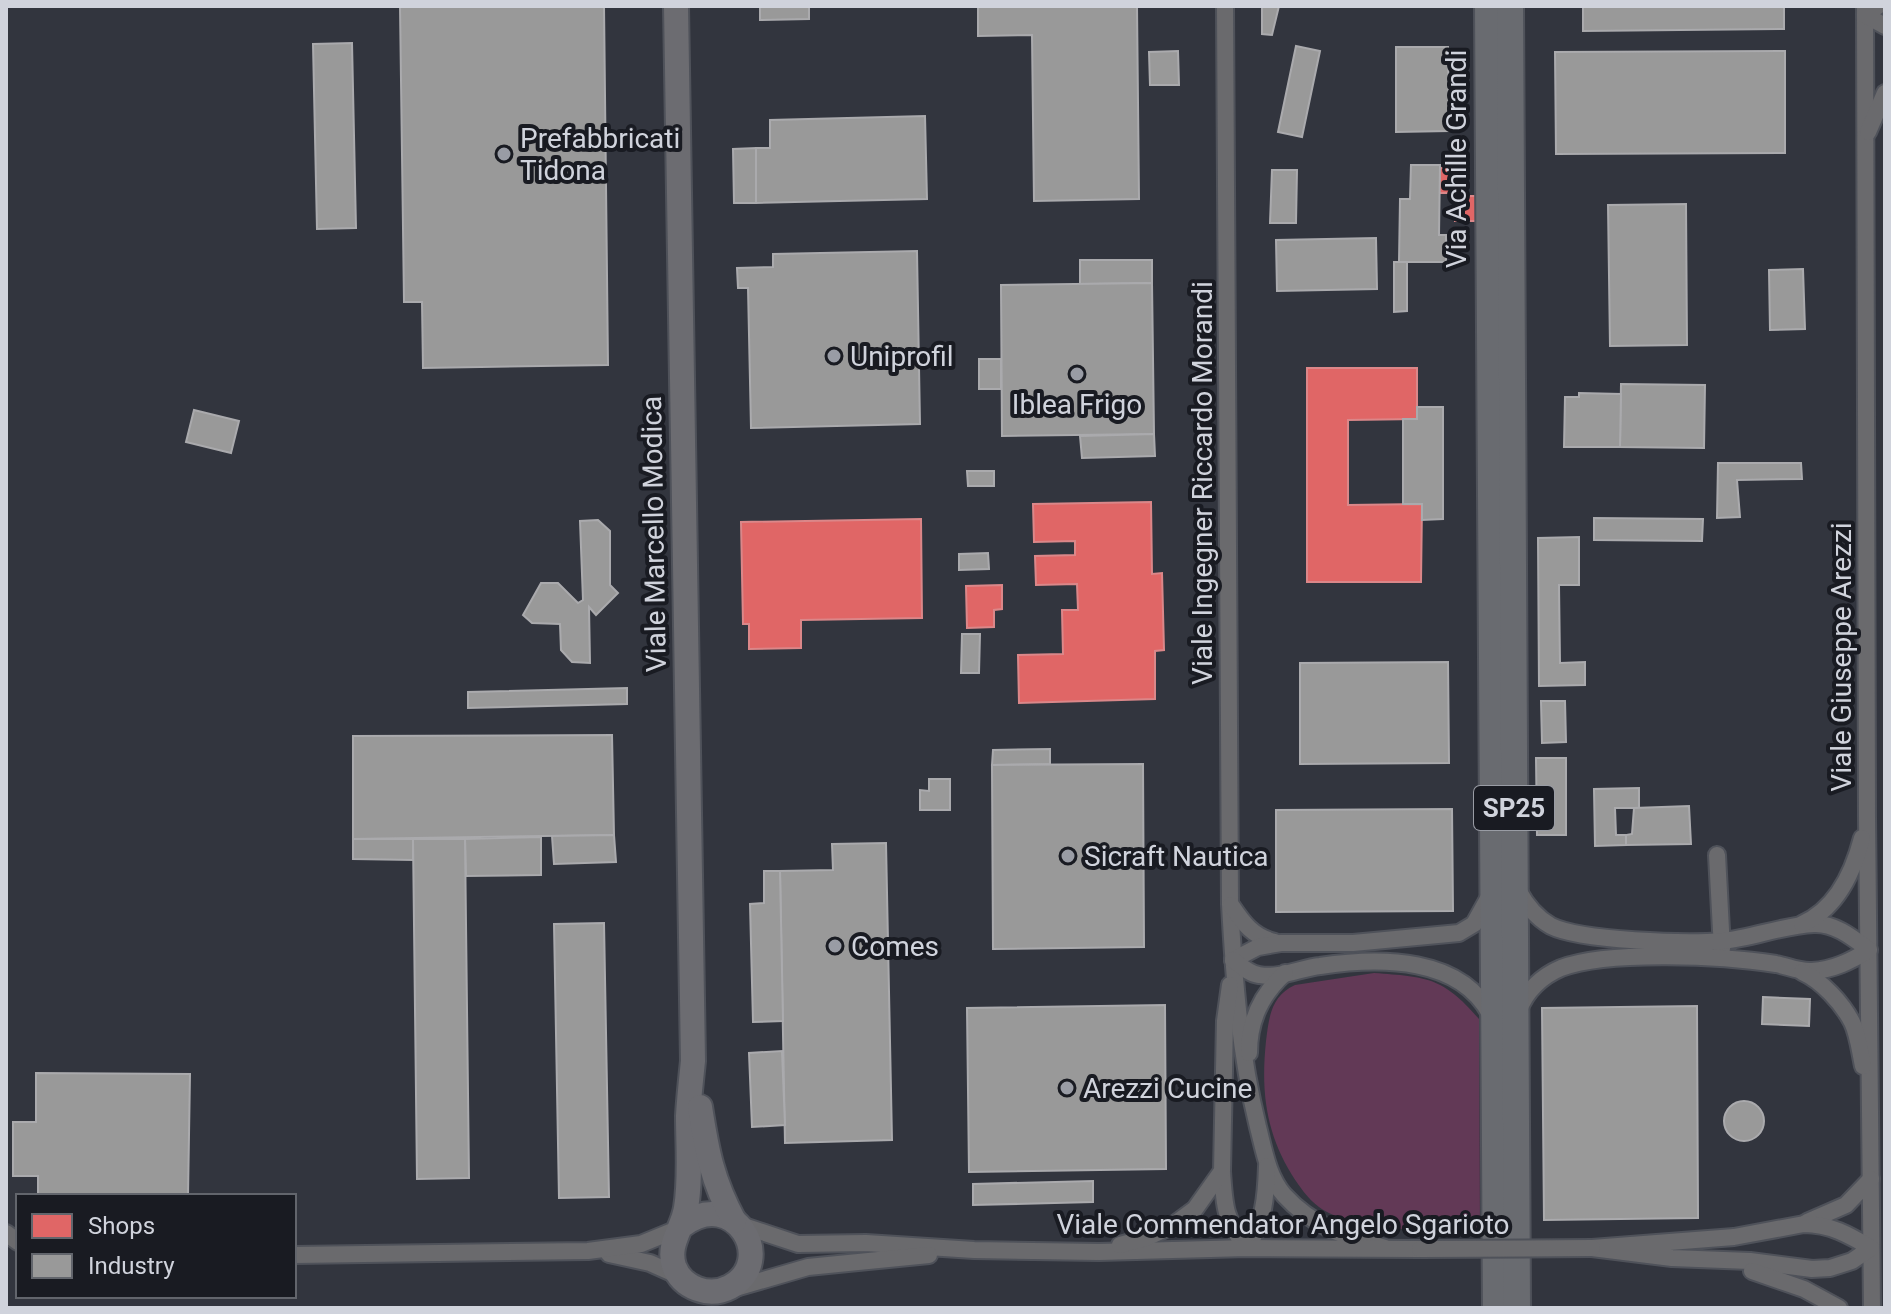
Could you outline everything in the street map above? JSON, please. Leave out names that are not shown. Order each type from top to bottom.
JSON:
[{"type":"main road","name":"Via Achille Grandi","points":[[1488,6],[1501,310]]},
{"type":"main road","name":"Via Achille Grandi","points":[[1501,310],[1510,6]]},
{"type":"main road","name":"SP25","points":[[1501,310],[1506,1022],[1517,1308]]},
{"type":"main road","name":"SP25","points":[[1496,1308],[1506,1022]]},
{"type":"street","name":"Viale Marcello Modica","points":[[676,6],[693,1061]]},
{"type":"street","name":"Viale Ingegner Riccardo Morandi","points":[[1225,6],[1230,904],[1233,960]]},
{"type":"street","points":[[1869,9],[1885,26]]},
{"type":"street","name":"Viale Giuseppe Arezzi","points":[[1869,9],[1866,137],[1867,817],[1872,1308]]},
{"type":"street","points":[[1866,137],[1885,93]]},
{"type":"street","points":[[1793,928],[1813,919],[1842,888],[1855,864],[1867,817]]},
{"type":"street","points":[[1717,855],[1722,959]]},
{"type":"street","points":[[1505,882],[1532,911],[1564,931],[1623,939],[1722,941],[1815,924],[1842,931],[1869,950],[1854,959],[1808,972],[1722,959],[1650,956],[1572,965],[1558,969],[1535,985],[1506,1022],[1474,990],[1452,977],[1419,965],[1363,961],[1269,976],[1255,975],[1233,960],[1258,947],[1281,943],[1353,943],[1459,933],[1474,924],[1505,882]]},
{"type":"street","points":[[1230,904],[1252,932],[1262,939],[1281,943]]},
{"type":"street","points":[[1233,960],[1248,1086],[1267,1163],[1283,1193],[1313,1221],[1345,1237],[1385,1248]]},
{"type":"street","points":[[1233,960],[1225,1021],[1223,1204],[1232,1230],[1247,1248],[1259,1230],[1266,1206],[1267,1163]]},
{"type":"street","points":[[1793,968],[1811,976],[1826,989],[1853,1023],[1870,1093]]},
{"type":"street","points":[[1248,1086],[1249,1038],[1254,1015],[1264,995],[1285,973]]},
{"type":"street","points":[[693,1061],[708,1159],[717,1190],[745,1232],[750,1251],[746,1271],[734,1292]]},
{"type":"street","points":[[689,1308],[672,1252],[674,1240],[682,1226],[688,1189],[688,1113],[693,1061]]},
{"type":"street","points":[[1099,1252],[1146,1238],[1172,1226],[1195,1209],[1222,1171]]},
{"type":"street","points":[[1804,1224],[1846,1205],[1871,1179]]},
{"type":"street","points":[[296,1255],[588,1251],[641,1244],[703,1214],[725,1215],[736,1222],[798,1244],[866,1243],[974,1250]]},
{"type":"street","points":[[1592,1248],[1734,1237],[1804,1224],[1821,1224],[1843,1232],[1872,1254],[1885,1298]]},
{"type":"street","name":"Viale Commendator Angelo Sgarioto","points":[[974,1250],[1099,1252],[1247,1248],[1592,1248]]},
{"type":"street","points":[[1592,1248],[1770,1275],[1814,1293],[1839,1308]]},
{"type":"street","points":[[588,1251],[634,1258],[708,1292],[734,1292],[808,1267],[974,1250]]},
{"type":"street","points":[[1672,1258],[1750,1261],[1812,1269],[1830,1268],[1872,1254]]},
{"type":"shaded area","points":[[1374,973],[1433,982],[1455,995],[1479,1019],[1480,1232],[1396,1228],[1333,1215],[1319,1207],[1304,1192],[1276,1142],[1267,1110],[1264,1076],[1268,1024],[1276,1001],[1295,985]]},
{"type":"building: Shops","points":[[1440,168],[1464,169],[1464,196],[1477,196],[1477,221],[1455,221],[1456,193],[1439,193]]},
{"type":"building: Shops","points":[[1307,368],[1417,368],[1417,419],[1348,420],[1348,505],[1422,504],[1421,582],[1307,582]]},
{"type":"building: Shops","points":[[1151,502],[1152,574],[1162,573],[1164,650],[1155,651],[1155,699],[1019,703],[1018,655],[1063,654],[1062,610],[1078,610],[1077,584],[1036,585],[1035,556],[1075,555],[1075,541],[1034,542],[1033,504]]},
{"type":"building: Shops","points":[[921,519],[922,618],[801,620],[801,648],[749,649],[749,624],[743,624],[741,522]]},
{"type":"building: Shops","points":[[1002,585],[1002,609],[994,610],[994,627],[967,628],[966,586]]},
{"type":"building: Industry","name":"Prefabbricati Tidona","points":[[400,6],[604,6],[608,365],[423,368],[422,302],[404,302]]},
{"type":"building: Industry","points":[[760,6],[809,6],[809,19],[760,20]]},
{"type":"building: Industry","points":[[978,6],[1137,6],[1139,199],[1034,201],[1032,35],[978,36]]},
{"type":"building: Industry","points":[[1262,6],[1279,6],[1272,35],[1262,34]]},
{"type":"building: Industry","points":[[1583,6],[1784,6],[1784,29],[1583,31]]},
{"type":"building: Industry","points":[[352,43],[356,228],[317,229],[313,44]]},
{"type":"building: Industry","points":[[1296,46],[1320,51],[1302,137],[1278,132]]},
{"type":"building: Industry","points":[[1396,47],[1448,47],[1449,131],[1396,132]]},
{"type":"building: Industry","points":[[1178,51],[1179,85],[1150,85],[1149,52]]},
{"type":"building: Industry","points":[[1785,51],[1785,153],[1556,154],[1555,52]]},
{"type":"building: Industry","points":[[925,116],[927,199],[756,203],[756,148],[770,148],[770,120]]},
{"type":"building: Industry","points":[[756,148],[756,203],[734,203],[733,149]]},
{"type":"building: Industry","points":[[1411,165],[1440,165],[1439,235],[1446,235],[1446,262],[1399,262],[1400,199],[1410,199]]},
{"type":"building: Industry","points":[[1272,170],[1297,170],[1296,223],[1270,223]]},
{"type":"building: Industry","points":[[1686,204],[1687,345],[1610,346],[1608,205]]},
{"type":"building: Industry","points":[[1376,238],[1377,289],[1277,291],[1276,240]]},
{"type":"building: Industry","name":"Uniprofil","points":[[917,251],[920,424],[751,428],[748,288],[738,288],[737,268],[773,267],[773,254]]},
{"type":"building: Industry","points":[[1080,260],[1152,260],[1152,283],[1080,284]]},
{"type":"building: Industry","points":[[1394,262],[1407,262],[1407,311],[1394,312]]},
{"type":"building: Industry","points":[[1803,269],[1805,329],[1770,330],[1769,270]]},
{"type":"building: Industry","name":"Iblea Frigo","points":[[1152,283],[1154,434],[1002,436],[1001,285]]},
{"type":"building: Industry","points":[[979,359],[1001,359],[1001,389],[979,389]]},
{"type":"building: Industry","points":[[1621,384],[1705,385],[1704,448],[1620,447]]},
{"type":"building: Industry","points":[[1579,393],[1621,394],[1620,447],[1564,447],[1565,397],[1579,397]]},
{"type":"building: Industry","points":[[1417,407],[1443,407],[1443,519],[1422,520],[1422,504],[1403,504],[1403,419],[1417,419]]},
{"type":"building: Industry","points":[[194,410],[239,421],[231,453],[186,442]]},
{"type":"building: Industry","points":[[1154,434],[1155,456],[1082,458],[1080,436]]},
{"type":"building: Industry","points":[[1718,463],[1801,463],[1802,479],[1737,480],[1740,517],[1717,518]]},
{"type":"building: Industry","points":[[967,471],[994,471],[994,486],[968,486]]},
{"type":"building: Industry","points":[[1594,518],[1703,519],[1702,541],[1594,540]]},
{"type":"building: Industry","points":[[598,520],[610,531],[610,585],[618,593],[596,615],[589,607],[590,663],[572,662],[561,650],[560,624],[532,623],[523,615],[541,583],[558,583],[578,603],[583,600],[580,521]]},
{"type":"building: Industry","points":[[1579,537],[1579,585],[1559,585],[1560,663],[1585,662],[1585,685],[1539,686],[1538,538]]},
{"type":"building: Industry","points":[[988,553],[989,569],[959,570],[959,554]]},
{"type":"building: Industry","points":[[962,634],[980,634],[979,673],[961,673]]},
{"type":"building: Industry","points":[[1448,662],[1449,763],[1300,764],[1300,663]]},
{"type":"building: Industry","points":[[627,688],[627,704],[468,708],[468,692]]},
{"type":"building: Industry","points":[[1541,701],[1565,701],[1566,742],[1542,743]]},
{"type":"building: Industry","points":[[612,735],[614,835],[353,839],[353,736]]},
{"type":"building: Industry","points":[[1050,749],[1050,764],[992,765],[993,750]]},
{"type":"building: Industry","points":[[1536,758],[1566,758],[1566,835],[1537,835]]},
{"type":"building: Industry","name":"Sicraft Nautica","points":[[1143,764],[1144,947],[993,949],[992,765]]},
{"type":"building: Industry","points":[[929,779],[950,779],[950,810],[920,810],[920,790],[929,791]]},
{"type":"building: Industry","points":[[1639,788],[1639,808],[1615,808],[1616,835],[1626,835],[1626,845],[1595,846],[1594,789]]},
{"type":"building: Industry","points":[[1689,806],[1691,844],[1626,845],[1626,835],[1632,834],[1634,808]]},
{"type":"building: Industry","points":[[1452,809],[1453,911],[1276,912],[1276,810]]},
{"type":"building: Industry","points":[[614,835],[616,862],[554,864],[552,836]]},
{"type":"building: Industry","points":[[541,837],[541,875],[466,876],[465,839]]},
{"type":"building: Industry","points":[[353,839],[413,839],[413,860],[353,859]]},
{"type":"building: Industry","points":[[413,839],[465,839],[469,1178],[417,1179]]},
{"type":"building: Industry","name":"Comes","points":[[886,843],[892,1140],[785,1143],[780,871],[833,870],[832,844]]},
{"type":"building: Industry","points":[[764,871],[780,871],[783,1021],[753,1022],[750,904],[764,903]]},
{"type":"building: Industry","points":[[604,923],[609,1197],[559,1198],[554,924]]},
{"type":"building: Industry","points":[[1763,997],[1810,999],[1809,1026],[1762,1024]]},
{"type":"building: Industry","name":"Arezzi Cucine","points":[[1165,1005],[1166,1169],[969,1172],[967,1008]]},
{"type":"building: Industry","points":[[1697,1006],[1698,1218],[1544,1220],[1542,1008]]},
{"type":"building: Industry","points":[[782,1051],[785,1125],[752,1127],[749,1053]]},
{"type":"building: Industry","points":[[36,1073],[190,1074],[188,1194],[38,1194],[38,1176],[13,1176],[13,1122],[36,1122]]},
{"type":"building: Industry","points":[[1744,1101],[1758,1107],[1764,1121],[1758,1135],[1744,1141],[1730,1135],[1724,1121],[1730,1107]]},
{"type":"building: Industry","points":[[1093,1181],[1093,1202],[973,1205],[973,1184]]},
{"type":"place","name":"Prefabbricati Tidona","points":[[504,154]]},
{"type":"place","name":"Uniprofil","points":[[834,356]]},
{"type":"place","name":"Iblea Frigo","points":[[1077,374]]},
{"type":"place","name":"Sicraft Nautica","points":[[1068,856]]},
{"type":"place","name":"Comes","points":[[835,946]]},
{"type":"place","name":"Arezzi Cucine","points":[[1067,1088]]}]
